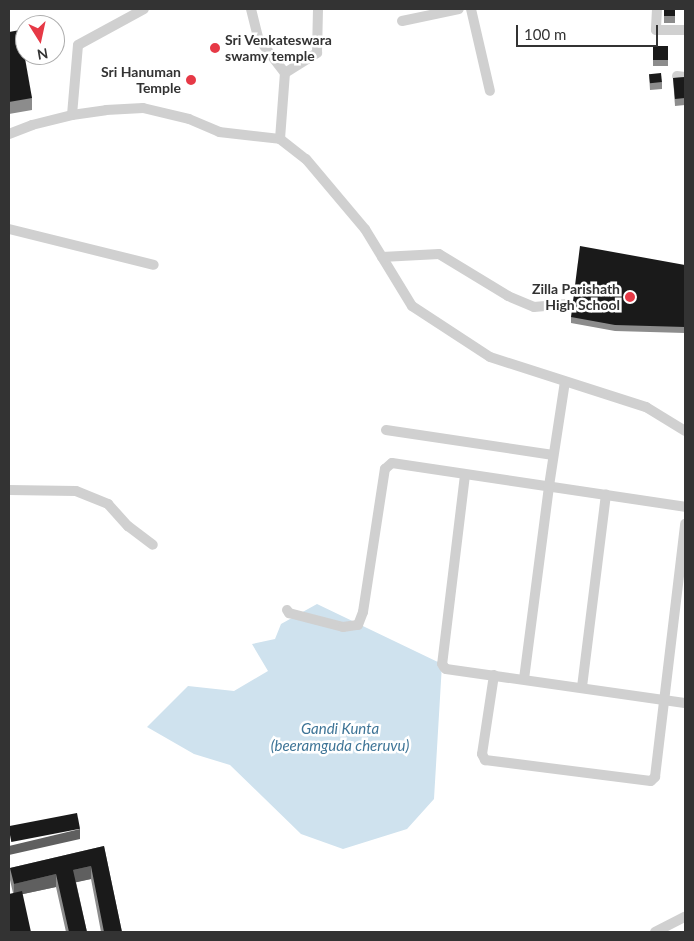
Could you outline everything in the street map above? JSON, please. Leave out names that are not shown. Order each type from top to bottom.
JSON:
[{"type":"street","points":[[72,115],[78,45],[144,9]]},
{"type":"street","points":[[251,9],[258,38],[285,73],[280,139]]},
{"type":"street","points":[[285,73],[317,53],[318,9]]},
{"type":"street","points":[[402,21],[459,9]]},
{"type":"street","points":[[470,9],[490,91]]},
{"type":"street","points":[[657,9],[656,30],[685,30]]},
{"type":"street","points":[[9,134],[32,125],[72,115],[106,110],[142,108],[188,119],[219,132],[280,139],[306,159],[365,229],[412,306],[490,357],[646,407],[685,431]]},
{"type":"street","points":[[9,230],[154,264]]},
{"type":"street","points":[[382,257],[439,254],[508,296],[534,307],[568,304]]},
{"type":"street","points":[[524,679],[553,455],[565,382]]},
{"type":"street","points":[[386,430],[553,455]]},
{"type":"street","points":[[287,610],[289,613],[343,627],[348,628],[358,625],[363,612],[388,465],[392,463],[685,507]]},
{"type":"street","points":[[466,475],[442,664],[446,669],[685,703]]},
{"type":"street","points":[[9,490],[76,491],[108,504],[128,526],[152,545]]},
{"type":"street","points":[[582,687],[606,494]]},
{"type":"street","points":[[494,675],[482,754],[486,760],[651,781],[655,777],[685,524]]},
{"type":"street","points":[[655,932],[685,917]]},
{"type":"water","name":"Gandi Kunta (beeramguda cheruvu)","points":[[317,604],[442,664],[434,799],[407,829],[343,849],[301,834],[230,765],[194,754],[147,727],[188,686],[234,691],[268,671],[252,644],[275,639],[281,624]]},
{"type":"building","points":[[664,9],[675,9],[675,16],[664,16]]},
{"type":"building","points":[[15,31],[15,65],[26,65],[32,98],[9,102],[9,32]]},
{"type":"building","points":[[653,46],[668,46],[668,60],[653,60]]},
{"type":"building","points":[[661,73],[662,82],[650,83],[649,74]]},
{"type":"building","points":[[685,77],[685,98],[675,99],[673,78]]},
{"type":"building","name":"Zilla Parishath High School","points":[[580,246],[685,265],[685,327],[615,325],[571,317]]},
{"type":"building","points":[[77,813],[80,829],[11,842],[9,826]]},
{"type":"building","points":[[104,846],[122,932],[104,932],[91,866],[73,870],[87,932],[69,932],[56,874],[14,884],[10,868]]},
{"type":"building","points":[[22,891],[31,932],[9,932],[9,894]]},
{"type":"place","name":"Sri Venkateswara swamy temple","points":[[215,48]]},
{"type":"place","name":"Sri Hanuman Temple","points":[[191,80]]},
{"type":"place","name":"Zilla Parishath High School","points":[[630,297]]}]
